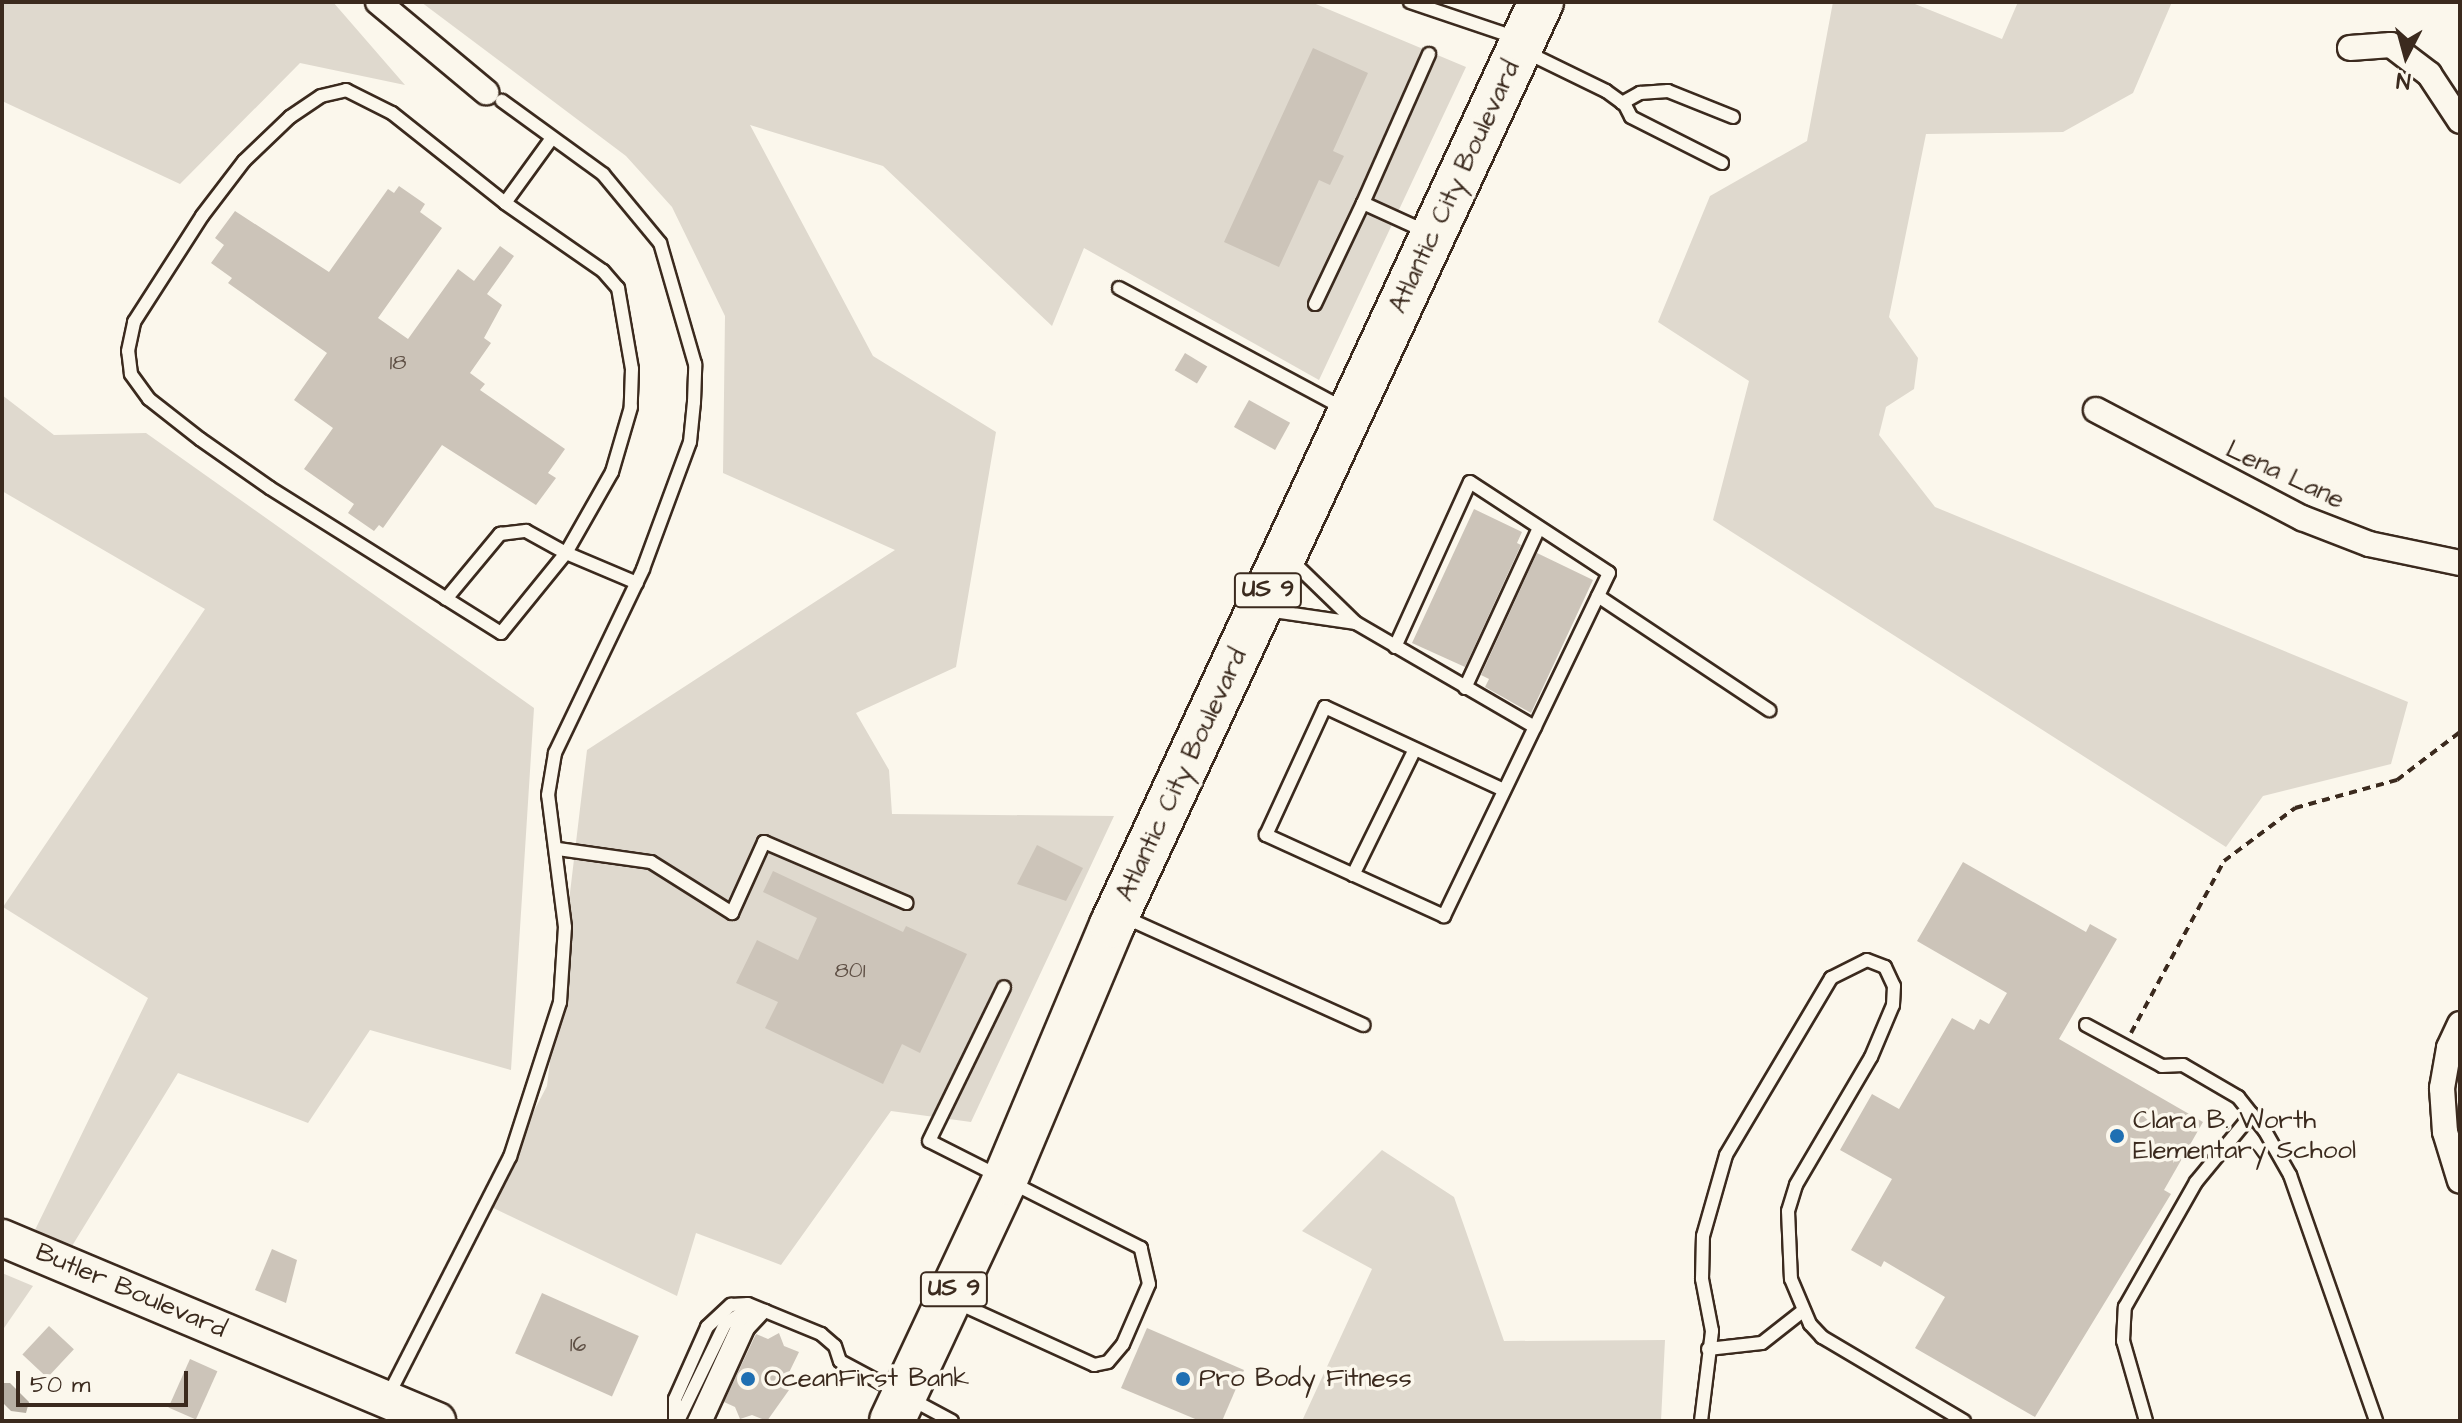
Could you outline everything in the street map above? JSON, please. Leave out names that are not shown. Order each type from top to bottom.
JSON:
[{"type":"highway","name":"Atlantic City Boulevard","points":[[898,1408],[1004,1182],[1117,914],[1528,31]]},
{"type":"street","points":[[378,2],[494,97]]},
{"type":"street","points":[[2350,48],[2391,45],[2429,74],[2460,121]]},
{"type":"street","name":"Lena Lane","points":[[2096,410],[2302,518],[2369,544],[2460,563]]},
{"type":"street","points":[[2460,1024],[2449,1048],[2442,1088],[2445,1132],[2460,1181]]},
{"type":"street","name":"Butler Boulevard","points":[[2,1238],[381,1411],[437,1421]]},
{"type":"lane","points":[[1410,2],[1528,31],[1622,103],[1631,117],[1722,163]]},
{"type":"lane","points":[[1315,304],[1429,54]]},
{"type":"lane","points":[[346,90],[392,113],[505,203],[603,271],[618,288],[632,369],[631,407],[612,472],[566,553],[501,633],[270,488],[159,407],[131,374],[128,351],[134,322],[202,216],[244,161],[321,96],[346,90]]},
{"type":"lane","points":[[1622,103],[1640,93],[1668,91],[1733,117]]},
{"type":"lane","points":[[381,1411],[510,1157],[560,1002],[565,927],[558,849],[548,795],[555,753],[637,583],[690,442],[695,364],[660,243],[603,174],[494,97]]},
{"type":"lane","points":[[505,203],[552,138]]},
{"type":"lane","points":[[1363,203],[1433,235]]},
{"type":"lane","points":[[1119,288],[1351,413]]},
{"type":"lane","points":[[1395,647],[1470,482],[1609,573],[1444,916],[1266,835],[1325,707],[1504,790]]},
{"type":"lane","points":[[1465,688],[1539,528]]},
{"type":"lane","points":[[446,599],[500,534],[526,531],[566,553],[637,583]]},
{"type":"lane","points":[[1285,554],[1356,623],[1535,727]]},
{"type":"lane","points":[[1598,596],[1769,710]]},
{"type":"lane","points":[[1259,609],[1356,623]]},
{"type":"lane","points":[[1353,875],[1415,749]]},
{"type":"lane","points":[[558,849],[651,862],[732,913],[764,842],[906,903]]},
{"type":"lane","points":[[1117,914],[1363,1025]]},
{"type":"lane","points":[[1701,1421],[1712,1331],[1702,1279],[1703,1236],[1726,1155],[1831,978],[1867,960],[1885,967],[1894,986],[1893,1005],[1871,1057],[1796,1185],[1788,1211],[1791,1279],[1804,1310],[1822,1337],[1964,1421]]},
{"type":"lane","points":[[949,1299],[1094,1365],[1108,1362],[1123,1344],[1149,1284],[1141,1248],[1004,1182],[929,1141],[1004,987]]},
{"type":"lane","points":[[2086,1025],[2162,1066],[2183,1065],[2238,1097],[2252,1114],[2290,1175],[2376,1421]]},
{"type":"lane","points":[[2146,1421],[2123,1341],[2125,1307],[2196,1182],[2252,1114]]},
{"type":"lane","points":[[677,1421],[675,1399],[717,1313],[731,1305],[767,1309],[821,1334],[835,1346],[840,1361],[898,1408],[952,1421]]},
{"type":"lane","points":[[694,1421],[740,1321],[751,1311],[767,1309]]},
{"type":"lane","points":[[706,1421],[748,1329],[756,1315],[767,1309]]},
{"type":"lane","points":[[1708,1349],[1762,1343],[1804,1310]]},
{"type":"path","points":[[2124,1045],[2209,880],[2224,861],[2295,808],[2397,780],[2460,732]]},
{"type":"shaded area","points":[[2,2],[333,2],[405,85],[300,63],[180,184],[2,101]]},
{"type":"shaded area","points":[[421,2],[1311,2],[1466,67],[1319,380],[1084,248],[1052,326],[883,166],[750,125],[873,356],[996,432],[956,667],[856,713],[889,770],[892,814],[1114,816],[971,1122],[891,1111],[781,1265],[696,1233],[677,1296],[485,1204],[547,1086],[587,750],[895,550],[723,473],[725,316],[672,207],[626,156]]},
{"type":"shaded area","points":[[1833,2],[1910,2],[2002,39],[2018,2],[2172,2],[2133,93],[2063,132],[1926,134],[1889,317],[1918,358],[1914,389],[1886,407],[1879,435],[1935,507],[2408,702],[2391,764],[2263,796],[2226,847],[1713,520],[1749,381],[1658,322],[1710,196],[1807,141]]},
{"type":"shaded area","points":[[2,395],[54,435],[146,433],[534,708],[511,1070],[370,1030],[308,1123],[178,1073],[72,1246],[35,1230],[148,998],[3,907],[205,609],[2,491]]},
{"type":"shaded area","points":[[1382,1150],[1454,1197],[1504,1341],[1665,1340],[1661,1421],[1302,1421],[1372,1269],[1302,1231]]},
{"type":"shaded area","points":[[2,1273],[33,1286],[2,1331]]},
{"type":"shaded area","points":[[2,1383],[10,1383],[29,1402],[26,1413],[11,1411],[2,1402]]},
{"type":"building","points":[[1313,48],[1368,73],[1333,151],[1344,156],[1330,185],[1319,180],[1279,267],[1224,242]]},
{"type":"building","points":[[399,186],[425,204],[420,212],[442,228],[378,318],[408,339],[458,269],[474,281],[500,246],[514,256],[487,294],[502,305],[484,338],[491,343],[470,373],[485,384],[480,390],[565,449],[548,473],[556,478],[536,505],[442,445],[383,528],[379,525],[374,531],[348,513],[354,504],[304,469],[333,428],[294,400],[327,353],[228,283],[232,278],[211,263],[224,245],[215,238],[235,211],[329,272],[388,189],[394,193]]},
{"type":"building","points":[[1185,353],[1207,366],[1197,384],[1175,370]]},
{"type":"building","points":[[1249,400],[1290,423],[1275,450],[1234,427]]},
{"type":"building","points":[[1474,509],[1522,532],[1517,543],[1521,545],[1465,667],[1412,643]]},
{"type":"building","points":[[1537,553],[1593,580],[1531,713],[1485,687],[1489,679],[1481,675]]},
{"type":"building","points":[[1037,845],[1083,868],[1066,901],[1017,884]]},
{"type":"building","name":"Clara B. Worth Elementary School","points":[[1963,862],[2086,932],[2090,924],[2117,939],[2059,1039],[2203,1122],[2164,1190],[2171,1194],[2035,1417],[1915,1348],[1945,1297],[1884,1261],[1881,1267],[1851,1250],[1892,1179],[1840,1150],[1872,1094],[1899,1109],[1952,1018],[1974,1030],[1980,1019],[1989,1024],[2007,993],[1917,941]]},
{"type":"building","points":[[773,871],[903,932],[906,926],[967,954],[920,1053],[902,1044],[883,1084],[765,1028],[778,1002],[736,983],[757,940],[798,960],[817,918],[763,892]]},
{"type":"building","points":[[272,1249],[297,1260],[286,1303],[255,1290]]},
{"type":"building","points":[[542,1293],[639,1336],[612,1396],[515,1353]]},
{"type":"building","points":[[49,1326],[74,1349],[47,1378],[22,1355]]},
{"type":"building","name":"Pro Body Fitness","points":[[1147,1328],[1244,1370],[1222,1421],[1200,1421],[1121,1388]]},
{"type":"building","name":"OceanFirst Bank","points":[[779,1333],[784,1346],[799,1352],[782,1387],[789,1390],[767,1421],[752,1415],[740,1419],[735,1407],[724,1402],[756,1334],[768,1339]]},
{"type":"building","points":[[190,1359],[217,1371],[196,1420],[168,1407]]},
{"type":"place","name":"Clara B. Worth Elementary School","points":[[2117,1136]]},
{"type":"place","name":"OceanFirst Bank","points":[[748,1379]]},
{"type":"place","name":"Pro Body Fitness","points":[[1183,1379]]}]
